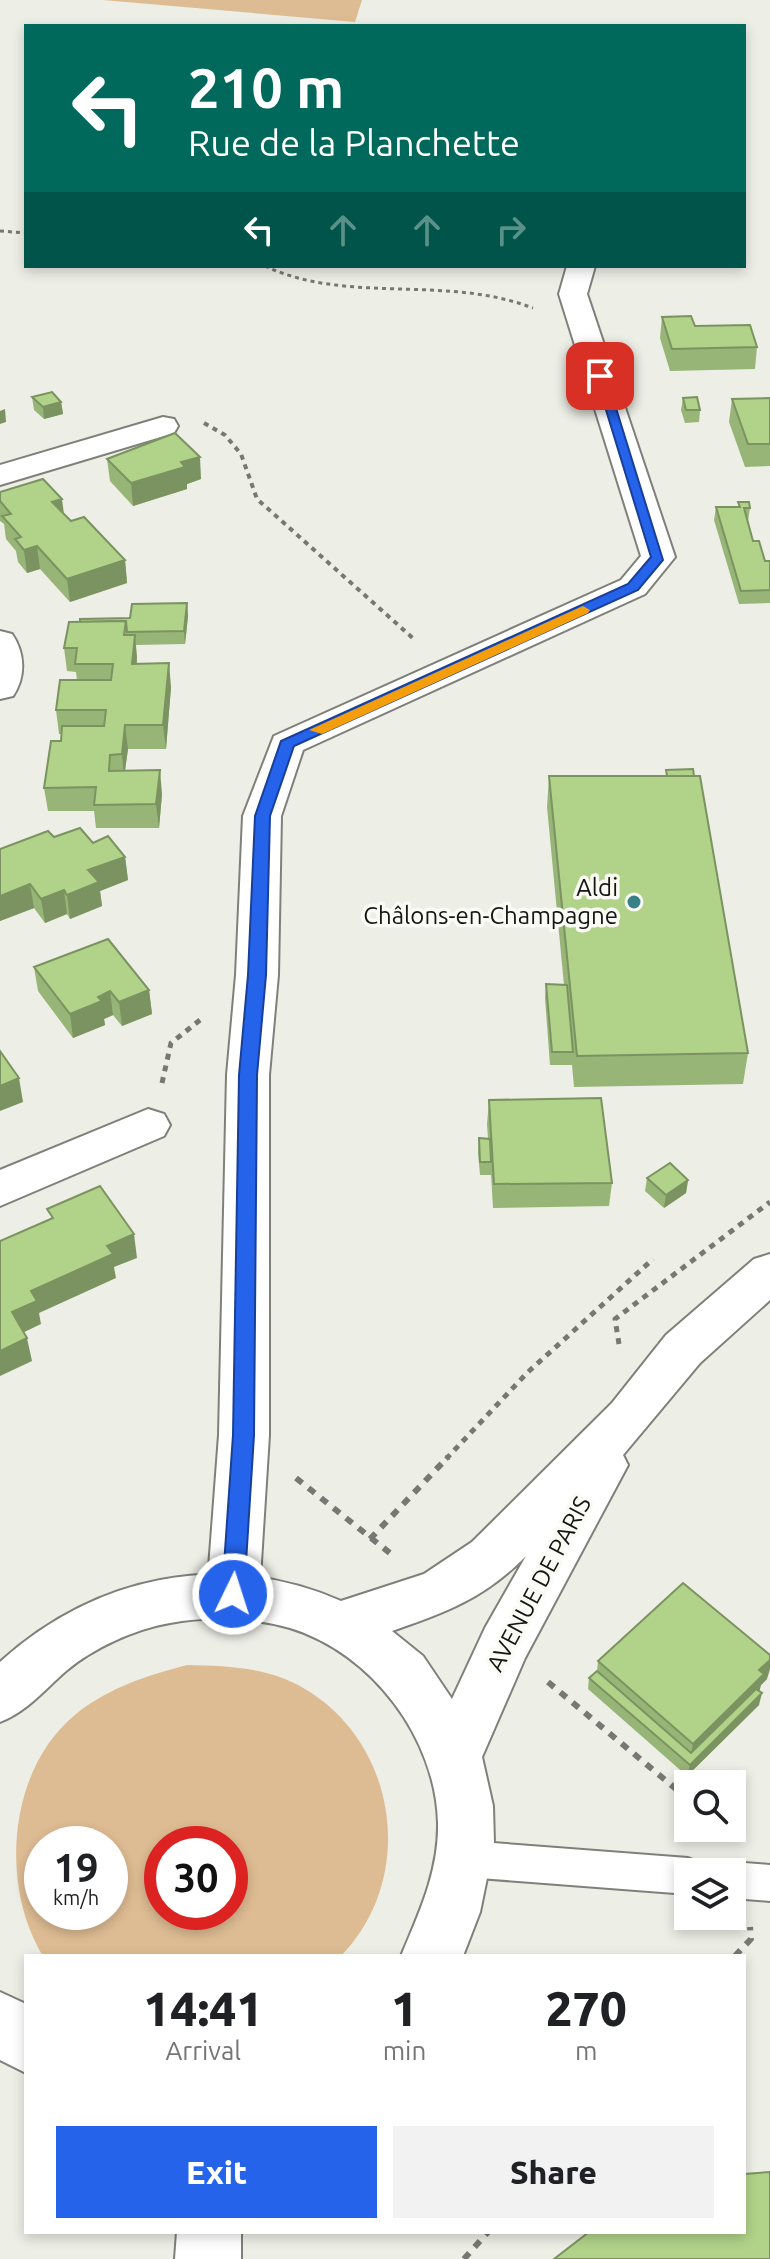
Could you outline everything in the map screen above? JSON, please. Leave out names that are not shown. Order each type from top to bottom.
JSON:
[{"type":"street","points":[[233,1594],[244,1435],[248,1075],[257,975],[262,816],[287,744],[633,587],[658,557],[573,294],[580,268]]},
{"type":"street","points":[[0,475],[163,426]]},
{"type":"street","points":[[0,641],[6,663],[0,688]]},
{"type":"street","points":[[0,1189],[148,1125]]},
{"type":"street","name":"AVENUE DE PARIS","points":[[342,1624],[440,1592],[490,1558],[629,1417],[683,1349],[770,1272]]},
{"type":"street","name":"AVENUE DE PARIS","points":[[455,1754],[504,1645],[629,1417]]},
{"type":"street","points":[[0,1697],[26,1667],[89,1624],[160,1600],[233,1594],[289,1604],[342,1624],[389,1658],[428,1702],[455,1754],[466,1806],[466,1859],[440,1943],[432,1954]]},
{"type":"street","points":[[0,2023],[24,2041]]},
{"type":"street","points":[[208,2259],[209,2234]]},
{"type":"lane","points":[[466,1859],[674,1875]]},
{"type":"lane","points":[[746,1881],[770,1883]]},
{"type":"path","points":[[0,231],[24,233]]},
{"type":"path","points":[[268,268],[333,284],[459,289],[509,298],[552,317],[580,316]]},
{"type":"path","points":[[163,426],[206,423],[223,431],[252,469],[257,499],[373,605],[451,670]]},
{"type":"path","points":[[148,1125],[171,1043],[257,975]]},
{"type":"path","points":[[370,1539],[527,1373],[653,1259]]},
{"type":"path","points":[[464,2259],[486,2234]]},
{"type":"shaded area","points":[[103,0],[362,0],[355,22]]},
{"type":"shaded area","points":[[187,1665],[217,1666],[277,1676],[305,1689],[336,1713],[361,1743],[377,1777],[386,1814],[388,1852],[381,1889],[365,1924],[342,1954],[42,1954],[30,1930],[128,1930],[128,1826],[24,1826],[24,1911],[16,1863],[24,1797],[36,1766],[53,1738],[76,1714],[102,1696]]},
{"type":"building","points":[[691,316],[695,326],[750,325],[757,347],[672,349],[662,317]]},
{"type":"building","points":[[52,392],[61,402],[43,407],[32,397]]},
{"type":"building","points":[[697,397],[700,410],[686,410],[683,398]]},
{"type":"building","points":[[770,398],[770,444],[748,444],[732,399]]},
{"type":"building","points":[[175,433],[200,457],[181,462],[185,467],[131,483],[107,459]]},
{"type":"building","points":[[43,479],[62,499],[52,502],[71,521],[84,517],[125,560],[67,579],[37,546],[24,550],[15,539],[21,537],[2,516],[11,514],[0,501],[0,492]]},
{"type":"building","points":[[738,502],[749,502],[750,508],[744,508],[753,541],[759,541],[765,561],[770,561],[770,590],[741,591],[716,507],[740,507]]},
{"type":"building","points":[[187,603],[184,631],[127,632],[126,621],[80,622],[80,619],[130,618],[132,604]]},
{"type":"building","points":[[126,621],[124,635],[135,635],[132,664],[169,663],[163,725],[125,725],[122,754],[110,755],[109,771],[160,770],[156,804],[94,805],[96,787],[44,788],[51,741],[61,741],[62,726],[104,726],[106,710],[56,710],[60,680],[111,680],[113,664],[75,664],[77,648],[64,648],[69,622]]},
{"type":"building","points":[[693,769],[694,776],[667,776],[666,770]]},
{"type":"building","name":"Aldi Châlons-en-Champagne","points":[[549,776],[700,776],[748,1053],[577,1056]]},
{"type":"building","points":[[80,828],[93,843],[108,836],[125,857],[88,870],[99,882],[67,895],[64,890],[41,899],[30,884],[0,896],[0,849],[48,831],[54,837]]},
{"type":"building","points":[[108,939],[149,990],[119,1002],[110,991],[98,997],[102,1001],[70,1014],[34,967]]},
{"type":"building","points":[[546,984],[567,985],[573,1052],[552,1052]]},
{"type":"building","points":[[0,1051],[19,1078],[0,1086]]},
{"type":"building","points":[[601,1098],[612,1183],[494,1184],[489,1100]]},
{"type":"building","points":[[479,1138],[490,1139],[491,1162],[480,1162]]},
{"type":"building","points":[[670,1163],[688,1180],[666,1195],[647,1178]]},
{"type":"building","points":[[100,1186],[134,1234],[107,1246],[113,1254],[31,1291],[37,1301],[12,1312],[27,1338],[0,1351],[0,1241],[53,1218],[47,1209]]},
{"type":"building","points":[[683,1583],[770,1655],[770,1660],[759,1670],[764,1674],[693,1744],[598,1661]]},
{"type":"building","points":[[597,1671],[691,1753],[756,1689],[762,1693],[690,1765],[589,1678]]},
{"type":"building","points":[[770,2172],[770,2259],[554,2259],[586,2234],[746,2234],[746,2174]]},
{"type":"slow traffic","points":[[316,730],[583,610]]},
{"type":"place","name":"Aldi Châlons-en-Champagne","points":[[634,902]]},
{"type":"route","points":[[233,1594],[244,1435],[248,1075],[257,975],[262,816],[287,744],[633,587],[658,557],[600,376]]}]
